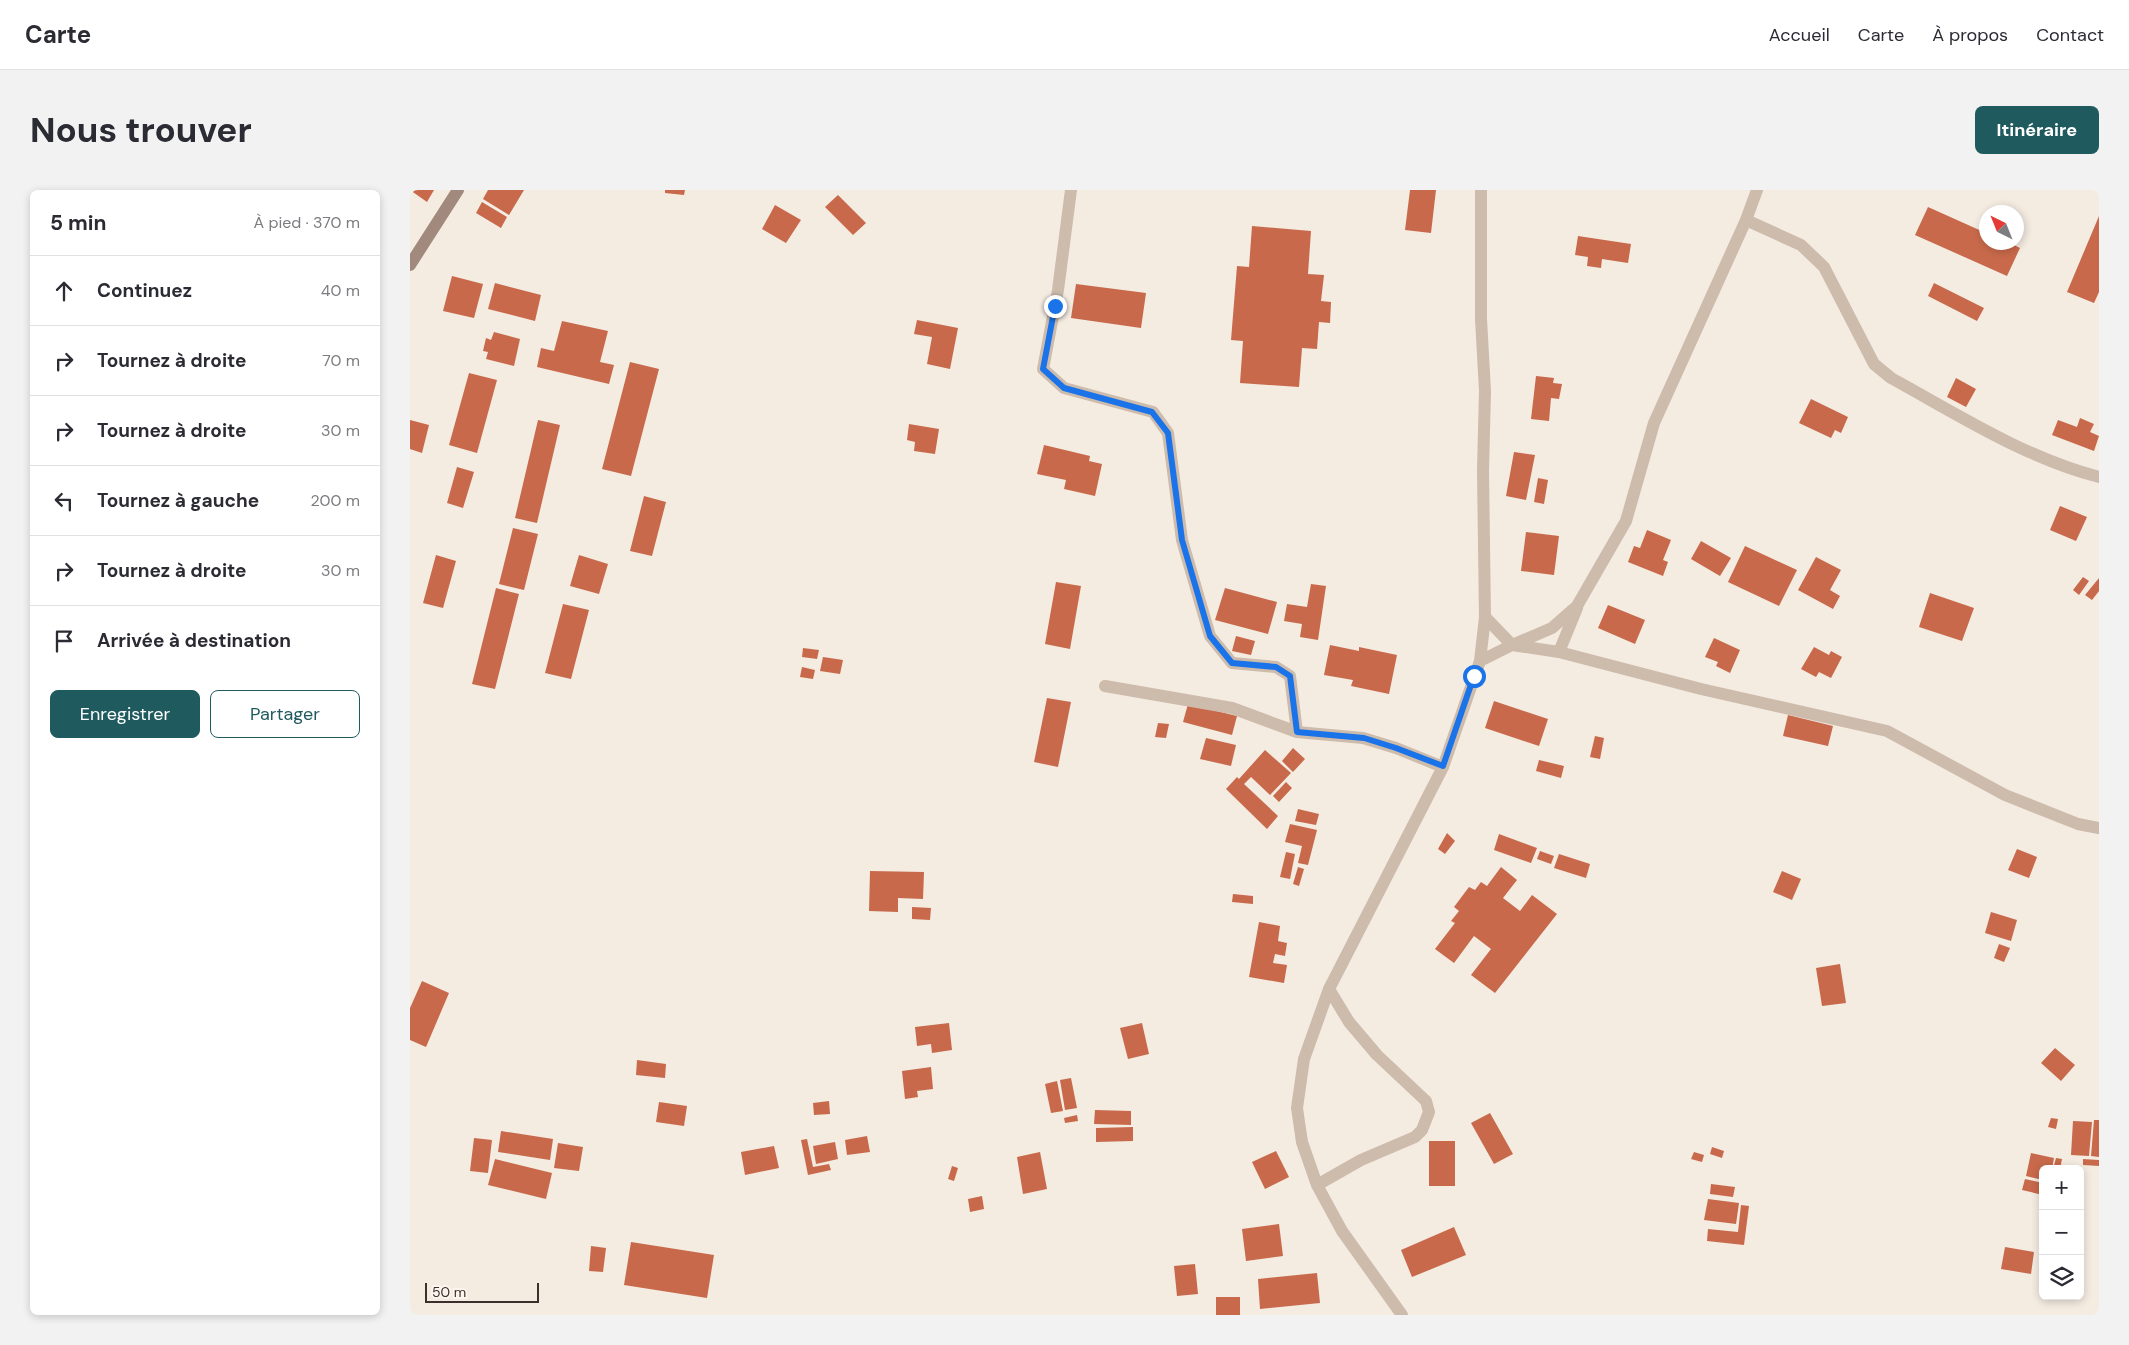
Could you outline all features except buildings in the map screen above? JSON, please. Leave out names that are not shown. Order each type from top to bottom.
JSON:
[{"type":"street","points":[[410,265],[458,190]]},
{"type":"street","points":[[1071,190],[1058,290],[1043,369],[1064,388],[1152,412],[1168,433],[1182,540],[1210,636],[1232,663],[1276,667],[1290,676],[1297,732]]},
{"type":"street","points":[[1402,1315],[1342,1231],[1317,1185],[1302,1142],[1297,1108],[1304,1059],[1329,989],[1443,766],[1480,661],[1485,617],[1483,471],[1485,391],[1481,319],[1481,190]]},
{"type":"street","points":[[1559,652],[1577,606],[1626,521],[1654,423],[1746,220],[1757,190]]},
{"type":"street","points":[[1746,220],[1800,245],[1824,267],[1874,364],[1891,378],[2004,440],[2079,472],[2099,477]]},
{"type":"street","points":[[1480,661],[1512,644],[1552,628],[1577,606]]},
{"type":"street","points":[[1485,617],[1512,644],[1559,652],[1701,689],[1887,732],[2005,795],[2078,824],[2099,828]]},
{"type":"street","points":[[1105,686],[1232,708],[1297,732],[1364,738],[1443,766]]},
{"type":"street","points":[[1317,1185],[1361,1160],[1415,1137],[1422,1130],[1429,1112],[1426,1101],[1377,1055],[1349,1022],[1329,989]]},
{"type":"route","points":[[1055,306],[1043,369],[1064,388],[1152,412],[1168,433],[1182,540],[1210,636],[1232,663],[1276,667],[1290,676],[1297,732],[1364,738],[1443,766],[1474,676]]}]
